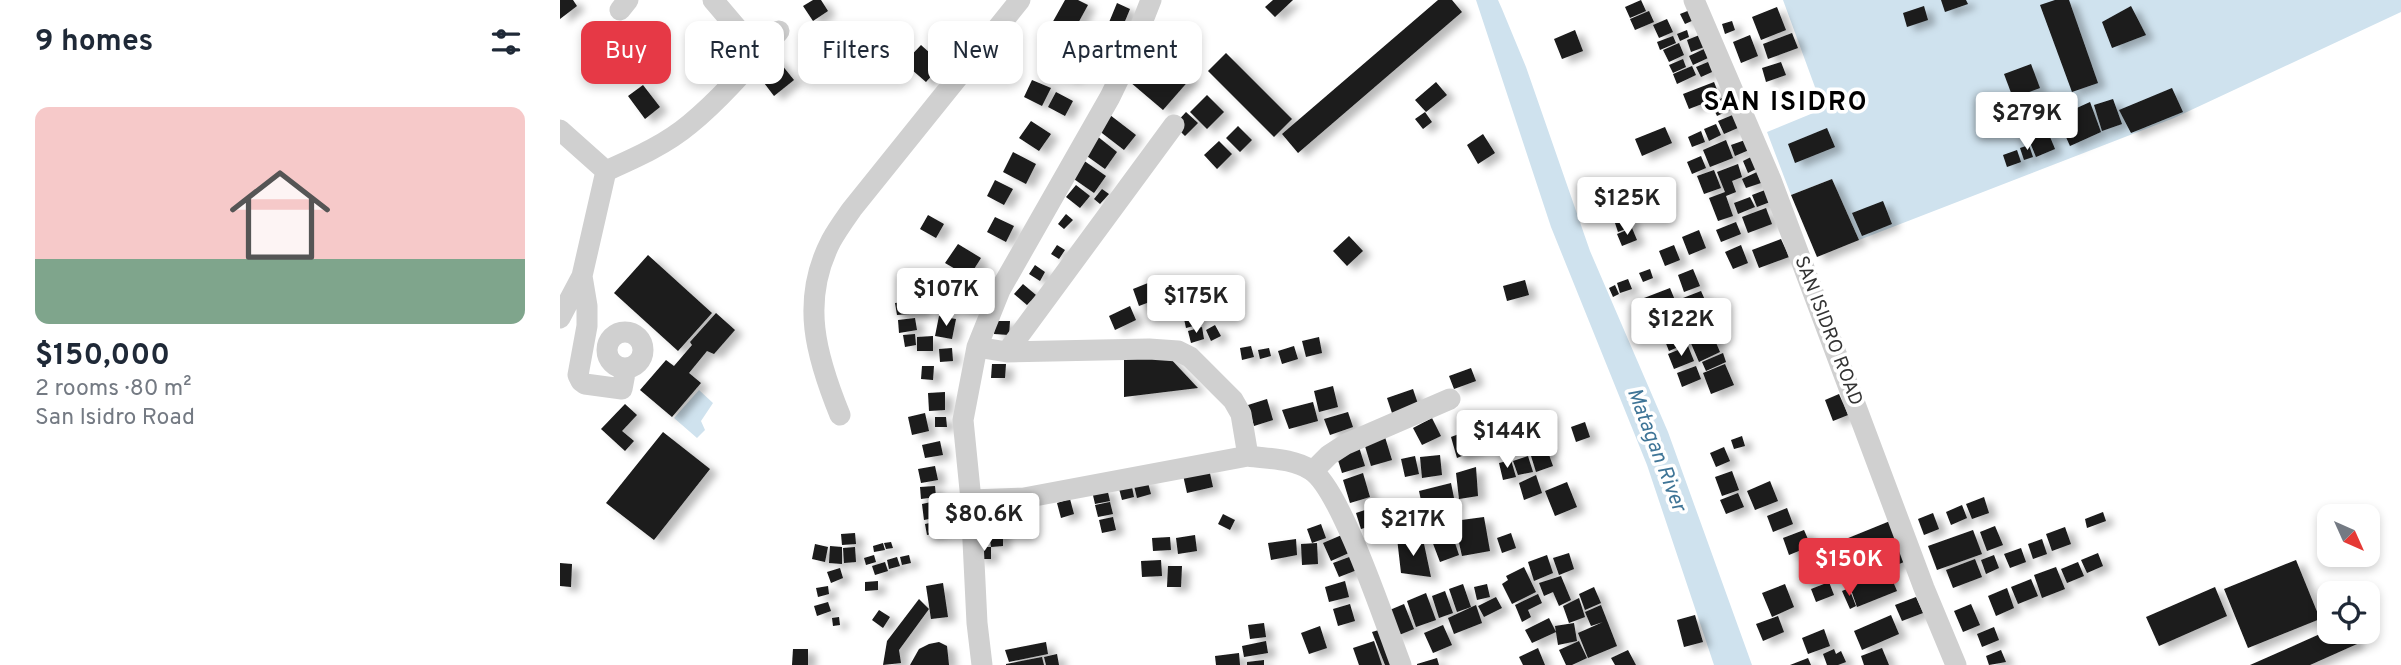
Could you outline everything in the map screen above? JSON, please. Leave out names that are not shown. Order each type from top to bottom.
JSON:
[{"type":"street","points":[[713,0],[731,21]]},
{"type":"street","points":[[841,415],[819,359],[813,304],[817,274],[831,241],[852,209],[1020,0]]},
{"type":"street","points":[[982,665],[963,419],[976,347],[1000,290],[1110,97],[1151,0]]},
{"type":"street","name":"SAN ISIDRO ROAD","points":[[1694,0],[1771,180],[1924,588],[1956,665]]},
{"type":"street","points":[[606,171],[653,149],[690,125],[731,84]]},
{"type":"street","points":[[1007,352],[1174,125]]},
{"type":"street","points":[[560,130],[606,171]]},
{"type":"street","points":[[560,318],[582,276],[606,171]]},
{"type":"street","points":[[582,276],[587,326],[578,375],[585,384],[622,389],[626,368]]},
{"type":"street","points":[[976,347],[1007,352],[1149,349],[1178,351],[1190,357],[1233,400],[1241,414],[1248,457]]},
{"type":"street","points":[[1313,471],[1329,455],[1346,444],[1450,399]]},
{"type":"street","points":[[971,500],[1024,498],[1248,457],[1299,464],[1313,471],[1325,483],[1335,500],[1401,665]]},
{"type":"water","name":"Matagan River","points":[[1476,0],[1498,0],[1502,9],[1526,67],[1590,251],[1668,432],[1752,665],[1714,665],[1647,465],[1551,227]]},
{"type":"water","points":[[1783,0],[2401,0],[2401,12],[2174,118],[1859,240],[1832,179],[1791,195],[1767,132],[1823,109]]},
{"type":"water","points":[[699,390],[713,403],[701,421],[705,430],[697,438],[674,418]]},
{"type":"building","points":[[560,0],[573,0],[577,6],[560,19]]},
{"type":"building","points":[[813,0],[821,0],[828,11],[813,21],[803,6]]},
{"type":"building","points":[[1065,0],[1078,0],[1088,5],[1079,21],[1053,21]]},
{"type":"building","points":[[1273,0],[1293,0],[1275,17],[1265,7]]},
{"type":"building","points":[[1438,0],[1452,0],[1462,12],[1298,153],[1282,134]]},
{"type":"building","points":[[1641,0],[1646,11],[1630,18],[1625,7]]},
{"type":"building","points":[[1941,0],[1966,0],[1968,4],[1945,12]]},
{"type":"building","points":[[2055,0],[2069,0],[2098,83],[2072,92],[2040,5]]},
{"type":"building","points":[[1117,3],[1130,9],[1125,21],[1110,21]]},
{"type":"building","points":[[1924,6],[1928,20],[1907,27],[1903,13]]},
{"type":"building","points":[[2131,6],[2146,35],[2112,48],[2102,22]]},
{"type":"building","points":[[1777,7],[1786,30],[1761,40],[1752,17]]},
{"type":"building","points":[[1690,10],[1694,20],[1685,24],[1680,14]]},
{"type":"building","points":[[1649,11],[1654,22],[1635,30],[1630,19]]},
{"type":"building","points":[[1667,19],[1673,32],[1659,38],[1653,25]]},
{"type":"building","points":[[1732,21],[1735,30],[1725,34],[1722,24]]},
{"type":"building","points":[[1575,30],[1583,51],[1562,59],[1554,39]]},
{"type":"building","points":[[1687,30],[1689,37],[1680,41],[1677,34]]},
{"type":"building","points":[[1792,33],[1798,48],[1768,59],[1763,44]]},
{"type":"building","points":[[1702,34],[1707,46],[1691,52],[1687,40]]},
{"type":"building","points":[[1750,35],[1758,56],[1741,63],[1733,42]]},
{"type":"building","points":[[1673,36],[1676,43],[1660,50],[1657,42]]},
{"type":"building","points":[[1679,43],[1684,55],[1669,62],[1663,50]]},
{"type":"building","points":[[921,45],[928,51],[926,82],[914,72],[914,52]]},
{"type":"building","points":[[1704,49],[1708,58],[1693,65],[1689,56]]},
{"type":"building","points":[[1226,53],[1292,119],[1274,137],[1208,71]]},
{"type":"building","points":[[1683,59],[1686,67],[1673,73],[1669,65]]},
{"type":"building","points":[[1708,62],[1712,72],[1701,77],[1696,67]]},
{"type":"building","points":[[1781,62],[1786,75],[1766,82],[1762,68]]},
{"type":"building","points":[[2031,64],[2040,88],[2013,98],[2004,74]]},
{"type":"building","points":[[1692,66],[1696,75],[1677,84],[1673,74]]},
{"type":"building","points":[[784,68],[794,80],[774,96],[765,84],[784,84]]},
{"type":"building","points":[[1032,80],[1051,88],[1042,106],[1024,97]]},
{"type":"building","points":[[1436,82],[1447,95],[1426,112],[1415,100]]},
{"type":"building","points":[[1714,82],[1720,97],[1689,109],[1683,94]]},
{"type":"building","points":[[1132,84],[1186,84],[1163,110]]},
{"type":"building","points":[[643,85],[660,107],[645,119],[628,96]]},
{"type":"building","points":[[2172,88],[2183,112],[2131,133],[2119,110]]},
{"type":"building","points":[[1056,92],[1073,101],[1065,116],[1048,107]]},
{"type":"building","points":[[1207,95],[1224,112],[1207,129],[1190,112]]},
{"type":"building","points":[[1727,96],[1732,109],[1717,116],[1711,103]]},
{"type":"building","points":[[2113,99],[2122,124],[2102,131],[2094,105]]},
{"type":"building","points":[[2090,102],[2101,132],[2070,146],[2057,117]]},
{"type":"building","points":[[1186,112],[1198,123],[1185,136],[1174,125]]},
{"type":"building","points":[[1425,112],[1432,122],[1423,129],[1415,119]]},
{"type":"building","points":[[1735,114],[1740,127],[1724,134],[1718,121]]},
{"type":"building","points":[[1110,115],[1136,135],[1124,150],[1098,130]]},
{"type":"building","points":[[1031,121],[1051,134],[1039,151],[1019,138]]},
{"type":"building","points":[[1716,124],[1721,135],[1709,141],[1704,129]]},
{"type":"building","points":[[1238,126],[1252,140],[1240,152],[1226,138]]},
{"type":"building","points":[[1665,127],[1672,143],[1642,156],[1635,139]]},
{"type":"building","points":[[1827,128],[1835,147],[1795,163],[1788,144]]},
{"type":"building","points":[[1701,131],[1705,142],[1692,147],[1688,137]]},
{"type":"building","points":[[2048,132],[2055,149],[2036,157],[2029,140]]},
{"type":"building","points":[[1483,134],[1495,153],[1478,164],[1467,145]]},
{"type":"building","points":[[1097,136],[1117,152],[1105,169],[1084,154]]},
{"type":"building","points":[[1726,140],[1733,158],[1710,167],[1703,150]]},
{"type":"building","points":[[1745,140],[1749,150],[1735,156],[1731,145]]},
{"type":"building","points":[[1219,141],[1232,154],[1217,169],[1204,155]]},
{"type":"building","points":[[2029,145],[2033,157],[2024,160],[2020,148]]},
{"type":"building","points":[[2017,150],[2021,162],[2007,167],[2003,155]]},
{"type":"building","points":[[1013,152],[1036,164],[1026,184],[1003,172]]},
{"type":"building","points":[[1701,156],[1706,168],[1692,174],[1687,162]]},
{"type":"building","points":[[1753,156],[1758,168],[1748,173],[1743,161]]},
{"type":"building","points":[[1083,160],[1106,176],[1094,193],[1071,177]]},
{"type":"building","points":[[1738,164],[1742,177],[1732,181],[1736,192],[1726,196],[1733,216],[1718,221],[1709,198],[1725,192],[1717,172]]},
{"type":"building","points":[[1714,170],[1721,188],[1704,194],[1697,176]]},
{"type":"building","points":[[1757,172],[1761,183],[1746,188],[1742,179]]},
{"type":"building","points":[[1832,179],[1859,240],[1817,257],[1791,195]]},
{"type":"building","points":[[995,180],[1013,189],[1004,205],[987,196]]},
{"type":"building","points":[[1076,185],[1090,196],[1080,208],[1066,197]]},
{"type":"building","points":[[1102,189],[1109,194],[1100,204],[1094,199]]},
{"type":"building","points":[[1765,190],[1770,202],[1757,207],[1752,195]]},
{"type":"building","points":[[1750,197],[1755,207],[1738,214],[1734,203]]},
{"type":"building","points":[[1883,201],[1892,224],[1862,236],[1852,213]]},
{"type":"building","points":[[1766,208],[1772,224],[1748,233],[1742,217]]},
{"type":"building","points":[[1066,214],[1073,220],[1064,229],[1058,224]]},
{"type":"building","points":[[1628,214],[1633,226],[1618,232],[1614,220]]},
{"type":"building","points":[[928,215],[944,224],[936,238],[920,229]]},
{"type":"building","points":[[995,217],[1014,226],[1006,242],[987,232]]},
{"type":"building","points":[[1736,222],[1741,234],[1721,242],[1716,230]]},
{"type":"building","points":[[1632,228],[1637,240],[1622,246],[1617,234]]},
{"type":"building","points":[[1699,230],[1706,248],[1689,255],[1682,237]]},
{"type":"building","points":[[1349,236],[1363,251],[1347,266],[1333,251]]},
{"type":"building","points":[[1781,239],[1789,257],[1759,268],[1752,250]]},
{"type":"building","points":[[958,244],[981,258],[969,277],[945,263]]},
{"type":"building","points":[[1057,245],[1065,250],[1059,259],[1051,254]]},
{"type":"building","points":[[1674,245],[1680,260],[1665,266],[1659,251]]},
{"type":"building","points":[[1741,245],[1748,263],[1733,269],[1725,252]]},
{"type":"building","points":[[648,255],[712,313],[678,351],[614,293]]},
{"type":"building","points":[[1035,265],[1045,272],[1040,281],[1029,274]]},
{"type":"building","points":[[1650,269],[1653,278],[1643,282],[1639,273]]},
{"type":"building","points":[[1693,269],[1700,286],[1684,292],[1678,275]]},
{"type":"building","points":[[1628,279],[1632,289],[1620,293],[1617,283]]},
{"type":"building","points":[[1525,280],[1529,295],[1507,301],[1503,286]]},
{"type":"building","points":[[1153,281],[1160,298],[1139,306],[1133,289]]},
{"type":"building","points":[[1023,284],[1036,295],[1027,305],[1014,294]]},
{"type":"building","points":[[1615,285],[1619,294],[1613,297],[1609,288]]},
{"type":"building","points":[[1228,286],[1231,298],[1216,301],[1214,289]]},
{"type":"building","points":[[961,288],[977,294],[972,310],[956,305]]},
{"type":"building","points":[[1670,288],[1677,305],[1651,315],[1644,298]]},
{"type":"building","points":[[1701,291],[1713,318],[1694,325],[1683,298]]},
{"type":"building","points":[[922,300],[923,313],[897,315],[895,303]]},
{"type":"building","points":[[1130,306],[1136,320],[1115,330],[1109,316]]},
{"type":"building","points":[[1194,311],[1197,325],[1186,328],[1183,314]]},
{"type":"building","points":[[716,313],[735,330],[714,354],[707,351],[689,373],[701,383],[672,417],[640,390],[666,360],[674,366],[692,345],[690,342]]},
{"type":"building","points":[[1670,315],[1674,325],[1654,333],[1650,323]]},
{"type":"building","points":[[939,316],[956,319],[952,339],[935,336]]},
{"type":"building","points":[[915,318],[917,330],[899,333],[898,320]]},
{"type":"building","points":[[995,321],[1010,321],[1009,335],[994,334]]},
{"type":"building","points":[[1708,324],[1720,352],[1699,362],[1687,334]]},
{"type":"building","points":[[1215,325],[1221,336],[1211,341],[1206,330]]},
{"type":"building","points":[[1202,327],[1204,339],[1191,343],[1188,331]]},
{"type":"building","points":[[1673,327],[1677,334],[1661,341],[1658,334]]},
{"type":"building","points":[[915,334],[916,345],[905,347],[903,335]]},
{"type":"building","points":[[1682,335],[1685,344],[1669,351],[1665,341]]},
{"type":"building","points":[[933,336],[933,351],[917,351],[917,337]]},
{"type":"building","points":[[1319,337],[1322,353],[1306,357],[1302,341]]},
{"type":"building","points":[[1251,346],[1254,357],[1242,360],[1240,348]]},
{"type":"building","points":[[1294,346],[1298,359],[1282,364],[1278,351]]},
{"type":"building","points":[[1688,346],[1694,361],[1674,369],[1668,354]]},
{"type":"building","points":[[952,348],[953,361],[940,362],[939,349]]},
{"type":"building","points":[[1269,348],[1271,356],[1260,359],[1258,350]]},
{"type":"building","points":[[1723,353],[1726,362],[1706,371],[1702,362]]},
{"type":"building","points":[[1167,355],[1198,388],[1124,397],[1124,358]]},
{"type":"building","points":[[992,364],[1006,364],[1005,378],[991,378]]},
{"type":"building","points":[[1725,364],[1734,385],[1711,394],[1703,373]]},
{"type":"building","points":[[922,366],[934,366],[933,380],[921,379]]},
{"type":"building","points":[[1696,366],[1701,379],[1682,387],[1677,373]]},
{"type":"building","points":[[1471,368],[1476,381],[1454,389],[1449,376]]},
{"type":"building","points":[[1333,386],[1338,407],[1319,412],[1314,391]]},
{"type":"building","points":[[1413,389],[1419,407],[1393,416],[1387,398]]},
{"type":"building","points":[[945,392],[945,410],[929,411],[928,393]]},
{"type":"building","points":[[1839,394],[1848,415],[1833,421],[1825,400]]},
{"type":"building","points":[[1267,399],[1273,420],[1254,426],[1248,405]]},
{"type":"building","points":[[1313,402],[1318,421],[1289,429],[1282,410]]},
{"type":"building","points":[[625,404],[637,415],[622,431],[634,441],[625,451],[601,429]]},
{"type":"building","points":[[1348,412],[1353,427],[1330,435],[1324,419]]},
{"type":"building","points":[[925,413],[929,431],[912,435],[908,417]]},
{"type":"building","points":[[935,417],[946,417],[947,427],[935,427]]},
{"type":"building","points":[[1432,418],[1441,436],[1422,445],[1413,428]]},
{"type":"building","points":[[1585,422],[1590,437],[1576,442],[1571,427]]},
{"type":"building","points":[[1472,429],[1479,449],[1457,458],[1451,437]]},
{"type":"building","points":[[663,432],[710,469],[654,540],[606,503]]},
{"type":"building","points":[[1742,436],[1745,446],[1734,449],[1731,440]]},
{"type":"building","points":[[1385,437],[1392,460],[1371,466],[1364,443]]},
{"type":"building","points":[[1543,438],[1553,466],[1536,472],[1527,443]]},
{"type":"building","points":[[940,441],[943,455],[925,458],[922,445]]},
{"type":"building","points":[[1359,447],[1365,466],[1342,473],[1336,454]]},
{"type":"building","points":[[1724,447],[1730,461],[1716,467],[1710,453]]},
{"type":"building","points":[[1440,455],[1442,475],[1422,478],[1420,457]]},
{"type":"building","points":[[1415,456],[1419,474],[1405,477],[1401,459]]},
{"type":"building","points":[[1528,456],[1533,472],[1518,475],[1513,461]]},
{"type":"building","points":[[1511,460],[1516,477],[1503,480],[1499,463]]},
{"type":"building","points":[[935,466],[938,480],[921,483],[918,469]]},
{"type":"building","points":[[1476,467],[1478,496],[1459,499],[1456,473]]},
{"type":"building","points":[[1209,469],[1213,487],[1187,493],[1183,475]]},
{"type":"building","points":[[1732,471],[1739,490],[1722,496],[1715,477]]},
{"type":"building","points":[[1363,473],[1370,497],[1350,503],[1343,480]]},
{"type":"building","points":[[1536,475],[1542,493],[1524,500],[1519,483]]},
{"type":"building","points":[[1147,479],[1151,494],[1137,498],[1133,482]]},
{"type":"building","points":[[1770,481],[1778,501],[1755,510],[1747,491]]},
{"type":"building","points":[[1131,482],[1134,497],[1122,500],[1118,485]]},
{"type":"building","points":[[1567,482],[1577,507],[1555,516],[1545,491]]},
{"type":"building","points":[[1451,483],[1455,503],[1423,510],[1419,491]]},
{"type":"building","points":[[935,486],[936,497],[921,499],[920,487]]},
{"type":"building","points":[[1107,488],[1110,501],[1095,504],[1092,491]]},
{"type":"building","points":[[1738,493],[1744,507],[1726,514],[1720,500]]},
{"type":"building","points":[[1984,497],[1989,513],[1972,519],[1966,504]]},
{"type":"building","points":[[1070,499],[1074,514],[1061,518],[1057,503]]},
{"type":"building","points":[[1413,499],[1415,517],[1397,518],[1395,501]]},
{"type":"building","points":[[936,501],[939,517],[924,520],[922,504]]},
{"type":"building","points":[[1110,502],[1113,514],[1098,517],[1095,505]]},
{"type":"building","points":[[1962,505],[1967,518],[1951,525],[1946,512]]},
{"type":"building","points":[[1008,507],[1008,527],[1003,528],[1003,546],[991,547],[989,532],[989,543],[982,543],[977,512]]},
{"type":"building","points":[[1371,508],[1375,525],[1361,529],[1356,513]]},
{"type":"building","points":[[1787,508],[1793,524],[1773,532],[1767,516]]},
{"type":"building","points":[[2103,512],[2106,521],[2087,528],[2085,519]]},
{"type":"building","points":[[1933,513],[1939,529],[1924,535],[1918,519]]},
{"type":"building","points":[[1223,514],[1235,520],[1230,530],[1218,524]]},
{"type":"building","points":[[1113,517],[1116,530],[1102,533],[1099,520]]},
{"type":"building","points":[[1484,517],[1490,551],[1462,556],[1454,521]]},
{"type":"building","points":[[1895,519],[1911,559],[1847,586],[1831,545]]},
{"type":"building","points":[[939,521],[941,532],[927,535],[925,524]]},
{"type":"building","points":[[1321,524],[1326,538],[1312,543],[1307,529]]},
{"type":"building","points":[[1995,526],[2003,545],[1987,551],[1980,532]]},
{"type":"building","points":[[2065,527],[2071,544],[2052,551],[2046,534]]},
{"type":"building","points":[[1804,530],[1811,546],[1789,555],[1783,538]]},
{"type":"building","points":[[1973,530],[1982,554],[1937,570],[1928,546]]},
{"type":"building","points":[[855,533],[856,544],[842,545],[841,534]]},
{"type":"building","points":[[1511,533],[1516,548],[1502,553],[1497,538]]},
{"type":"building","points":[[1344,534],[1351,552],[1331,561],[1323,543]]},
{"type":"building","points":[[1452,534],[1459,555],[1440,562],[1432,541]]},
{"type":"building","points":[[1195,535],[1197,551],[1178,554],[1176,538]]},
{"type":"building","points":[[1170,537],[1171,550],[1153,551],[1152,538]]},
{"type":"building","points":[[1397,538],[1424,544],[1431,577],[1401,573]]},
{"type":"building","points":[[1296,539],[1297,555],[1271,560],[1268,543]]},
{"type":"building","points":[[2042,539],[2047,554],[2033,559],[2028,544]]},
{"type":"building","points":[[891,542],[893,548],[886,549],[884,543]]},
{"type":"building","points":[[883,543],[885,550],[874,552],[873,546]]},
{"type":"building","points":[[1317,543],[1318,564],[1302,565],[1301,544]]},
{"type":"building","points":[[815,544],[828,547],[825,562],[812,559]]},
{"type":"building","points":[[830,546],[842,547],[842,564],[829,563]]},
{"type":"building","points":[[855,547],[856,562],[844,563],[843,548]]},
{"type":"building","points":[[976,547],[991,547],[991,559],[976,559]]},
{"type":"building","points":[[2021,548],[2026,562],[2010,568],[2004,554]]},
{"type":"building","points":[[1569,553],[1574,569],[1559,575],[1553,558]]},
{"type":"building","points":[[2098,553],[2103,566],[2087,573],[2081,560]]},
{"type":"building","points":[[874,555],[876,562],[866,565],[864,558]]},
{"type":"building","points":[[909,555],[911,563],[902,565],[900,557]]},
{"type":"building","points":[[1547,555],[1553,573],[1534,581],[1528,562]]},
{"type":"building","points":[[1994,555],[1999,568],[1986,574],[1981,560]]},
{"type":"building","points":[[1352,556],[1357,570],[1339,577],[1333,563]]},
{"type":"building","points":[[897,557],[900,566],[889,569],[887,560]]},
{"type":"building","points":[[1975,559],[1982,577],[1953,588],[1946,570]]},
{"type":"building","points":[[1161,560],[1162,576],[1142,577],[1141,561]]},
{"type":"building","points":[[1818,560],[1824,575],[1806,582],[1800,567]]},
{"type":"building","points":[[2296,560],[2317,612],[2317,620],[2248,648],[2224,589]]},
{"type":"building","points":[[885,562],[888,571],[875,575],[872,566]]},
{"type":"building","points":[[2078,562],[2084,576],[2067,583],[2061,569]]},
{"type":"building","points":[[560,563],[572,564],[571,587],[560,586]]},
{"type":"building","points":[[1168,566],[1182,566],[1181,587],[1167,587]]},
{"type":"building","points":[[1524,567],[1536,592],[1512,604],[1502,584],[1508,580],[1506,576]]},
{"type":"building","points":[[2056,567],[2065,589],[2042,598],[2034,575]]},
{"type":"building","points":[[840,568],[843,578],[831,583],[827,572]]},
{"type":"building","points":[[1889,572],[1897,591],[1857,607],[1850,587]]},
{"type":"building","points":[[1561,576],[1571,600],[1559,606],[1553,592],[1544,596],[1539,583]]},
{"type":"building","points":[[2031,579],[2038,596],[2018,604],[2011,587]]},
{"type":"building","points":[[878,581],[878,590],[865,591],[865,582]]},
{"type":"building","points":[[1345,581],[1349,597],[1329,602],[1325,587]]},
{"type":"building","points":[[1829,582],[1834,595],[1816,602],[1811,589]]},
{"type":"building","points":[[943,583],[948,617],[931,619],[926,586]]},
{"type":"building","points":[[1463,584],[1471,607],[1457,612],[1449,589]]},
{"type":"building","points":[[1487,584],[1490,597],[1477,600],[1474,587]]},
{"type":"building","points":[[1785,584],[1794,607],[1772,617],[1762,593]]},
{"type":"building","points":[[828,586],[829,594],[818,597],[816,588]]},
{"type":"building","points":[[1594,587],[1601,603],[1585,610],[1579,594]]},
{"type":"building","points":[[2215,587],[2227,616],[2159,646],[2146,617]]},
{"type":"building","points":[[1849,588],[1856,606],[1850,609],[1842,591]]},
{"type":"building","points":[[2007,588],[2014,608],[1996,616],[1988,596]]},
{"type":"building","points":[[1445,591],[1453,613],[1439,618],[1432,596]]},
{"type":"building","points":[[1426,593],[1436,620],[1416,627],[1407,601]]},
{"type":"building","points":[[1538,594],[1542,603],[1528,610],[1531,617],[1522,622],[1515,605]]},
{"type":"building","points":[[1496,597],[1502,608],[1484,617],[1478,606]]},
{"type":"building","points":[[1916,597],[1923,613],[1902,621],[1895,605]]},
{"type":"building","points":[[1579,598],[1585,617],[1569,623],[1563,606]]},
{"type":"building","points":[[919,599],[929,609],[899,650],[901,663],[883,665],[887,641]]},
{"type":"building","points":[[828,602],[831,611],[817,616],[814,606]]},
{"type":"building","points":[[1350,604],[1355,621],[1338,626],[1333,609]]},
{"type":"building","points":[[1404,604],[1414,629],[1394,637],[1385,612]]},
{"type":"building","points":[[1971,604],[1980,625],[1963,632],[1954,611]]},
{"type":"building","points":[[1476,605],[1482,623],[1454,634],[1448,618]]},
{"type":"building","points":[[1601,605],[1617,646],[1588,658],[1578,633],[1603,622],[1591,626],[1585,612]]},
{"type":"building","points":[[879,610],[890,617],[883,628],[872,620]]},
{"type":"building","points":[[1695,615],[1703,642],[1684,647],[1677,620]]},
{"type":"building","points":[[1891,615],[1899,634],[1862,650],[1854,631]]},
{"type":"building","points":[[1778,616],[1784,632],[1763,641],[1756,624]]},
{"type":"building","points":[[839,617],[840,625],[833,626],[832,618]]},
{"type":"building","points":[[1549,618],[1556,632],[1532,643],[1525,630]]},
{"type":"building","points":[[1264,623],[1266,637],[1250,639],[1248,625]]},
{"type":"building","points":[[1574,623],[1577,641],[1558,645],[1555,626]]},
{"type":"building","points":[[1443,625],[1452,645],[1433,653],[1424,633]]},
{"type":"building","points":[[1320,626],[1327,648],[1309,654],[1301,633]]},
{"type":"building","points":[[1994,627],[1999,640],[1982,647],[1977,634]]},
{"type":"building","points":[[1382,629],[1397,665],[1385,665],[1372,632]]},
{"type":"building","points":[[1824,629],[1830,646],[1808,654],[1802,638]]},
{"type":"building","points":[[2317,635],[2317,644],[2357,644],[2310,665],[2250,665]]},
{"type":"building","points":[[1266,641],[1268,653],[1244,657],[1242,646]]},
{"type":"building","points":[[1374,641],[1382,665],[1359,665],[1353,648]]},
{"type":"building","points":[[1579,641],[1587,658],[1566,665],[1559,650]]},
{"type":"building","points":[[939,642],[947,646],[949,665],[910,665],[919,649]]},
{"type":"building","points":[[1046,642],[1048,654],[1009,662],[1005,650]]},
{"type":"building","points":[[1538,648],[1545,665],[1523,665],[1519,657]]},
{"type":"building","points":[[1882,648],[1889,665],[1864,665],[1861,656]]},
{"type":"building","points":[[793,649],[808,649],[808,665],[792,665]]},
{"type":"building","points":[[1834,649],[1836,654],[1841,651],[1846,662],[1827,665],[1823,654]]},
{"type":"building","points":[[1628,650],[1636,665],[1615,665],[1611,658]]},
{"type":"building","points":[[2001,650],[2006,662],[1989,665],[1986,656]]},
{"type":"building","points":[[1239,653],[1240,665],[1216,665],[1215,656]]},
{"type":"building","points":[[1057,654],[1059,665],[1046,665],[1044,657]]},
{"type":"building","points":[[1042,657],[1044,665],[1006,665],[1006,664]]},
{"type":"building","points":[[1437,658],[1439,665],[1417,665],[1417,664]]},
{"type":"building","points":[[1808,658],[1811,665],[1790,665]]},
{"type":"building","points":[[1264,660],[1264,665],[1247,665],[1247,662]]},
{"type":"district","name":"SAN ISIDRO","points":[[1786,103]]}]
